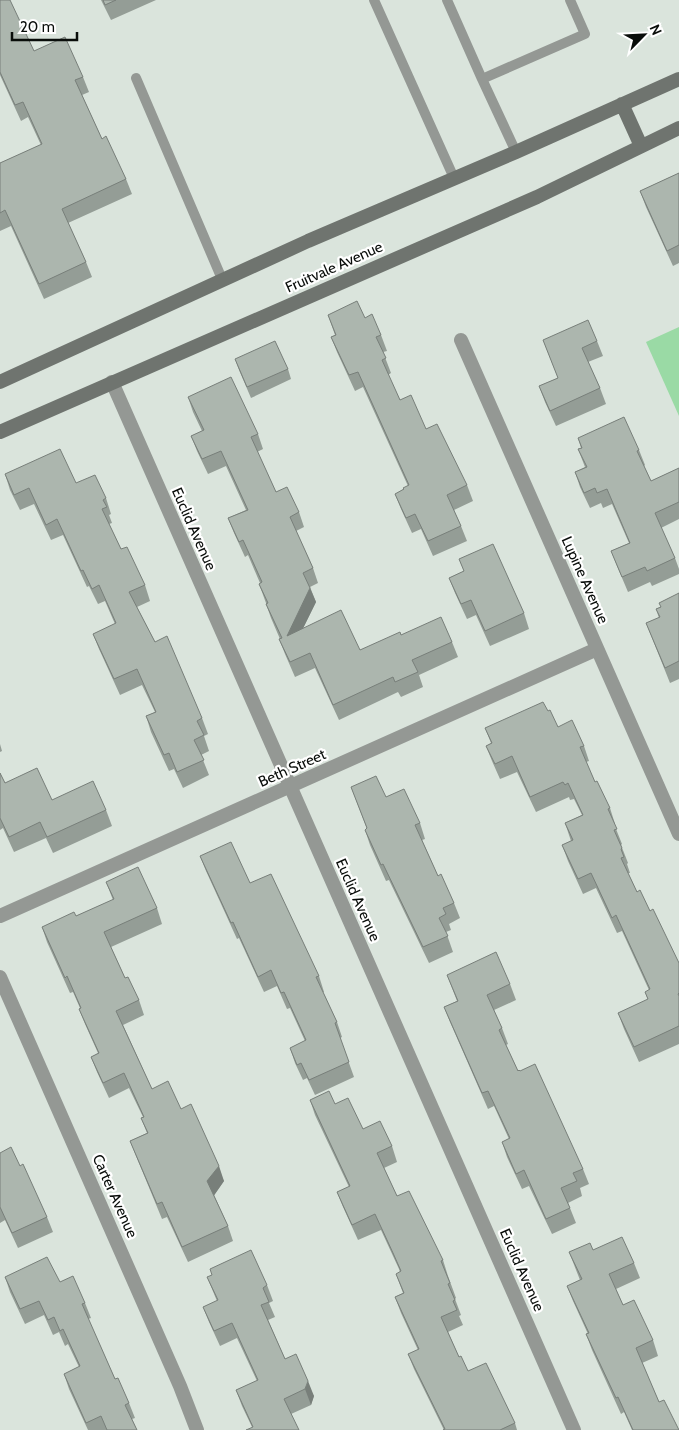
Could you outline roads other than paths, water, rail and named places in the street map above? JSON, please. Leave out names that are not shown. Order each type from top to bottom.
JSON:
[{"type":"main road","points":[[0,382],[222,280],[679,79]]},
{"type":"main road","points":[[622,104],[642,146]]},
{"type":"main road","name":"Fruitvale Avenue","points":[[0,432],[537,197],[679,128]]},
{"type":"street","name":"Lupine Avenue","points":[[461,340],[679,834]]},
{"type":"street","name":"Euclid Avenue","points":[[112,382],[574,1430]]},
{"type":"street","name":"Beth Street","points":[[0,916],[597,649]]},
{"type":"street","name":"Carter Avenue","points":[[0,977],[180,1386],[197,1430]]},
{"type":"lane","points":[[374,0],[454,178]]},
{"type":"lane","points":[[447,0],[516,152]]},
{"type":"lane","points":[[482,79],[585,34],[570,0]]},
{"type":"lane","points":[[136,78],[222,280]]}]
